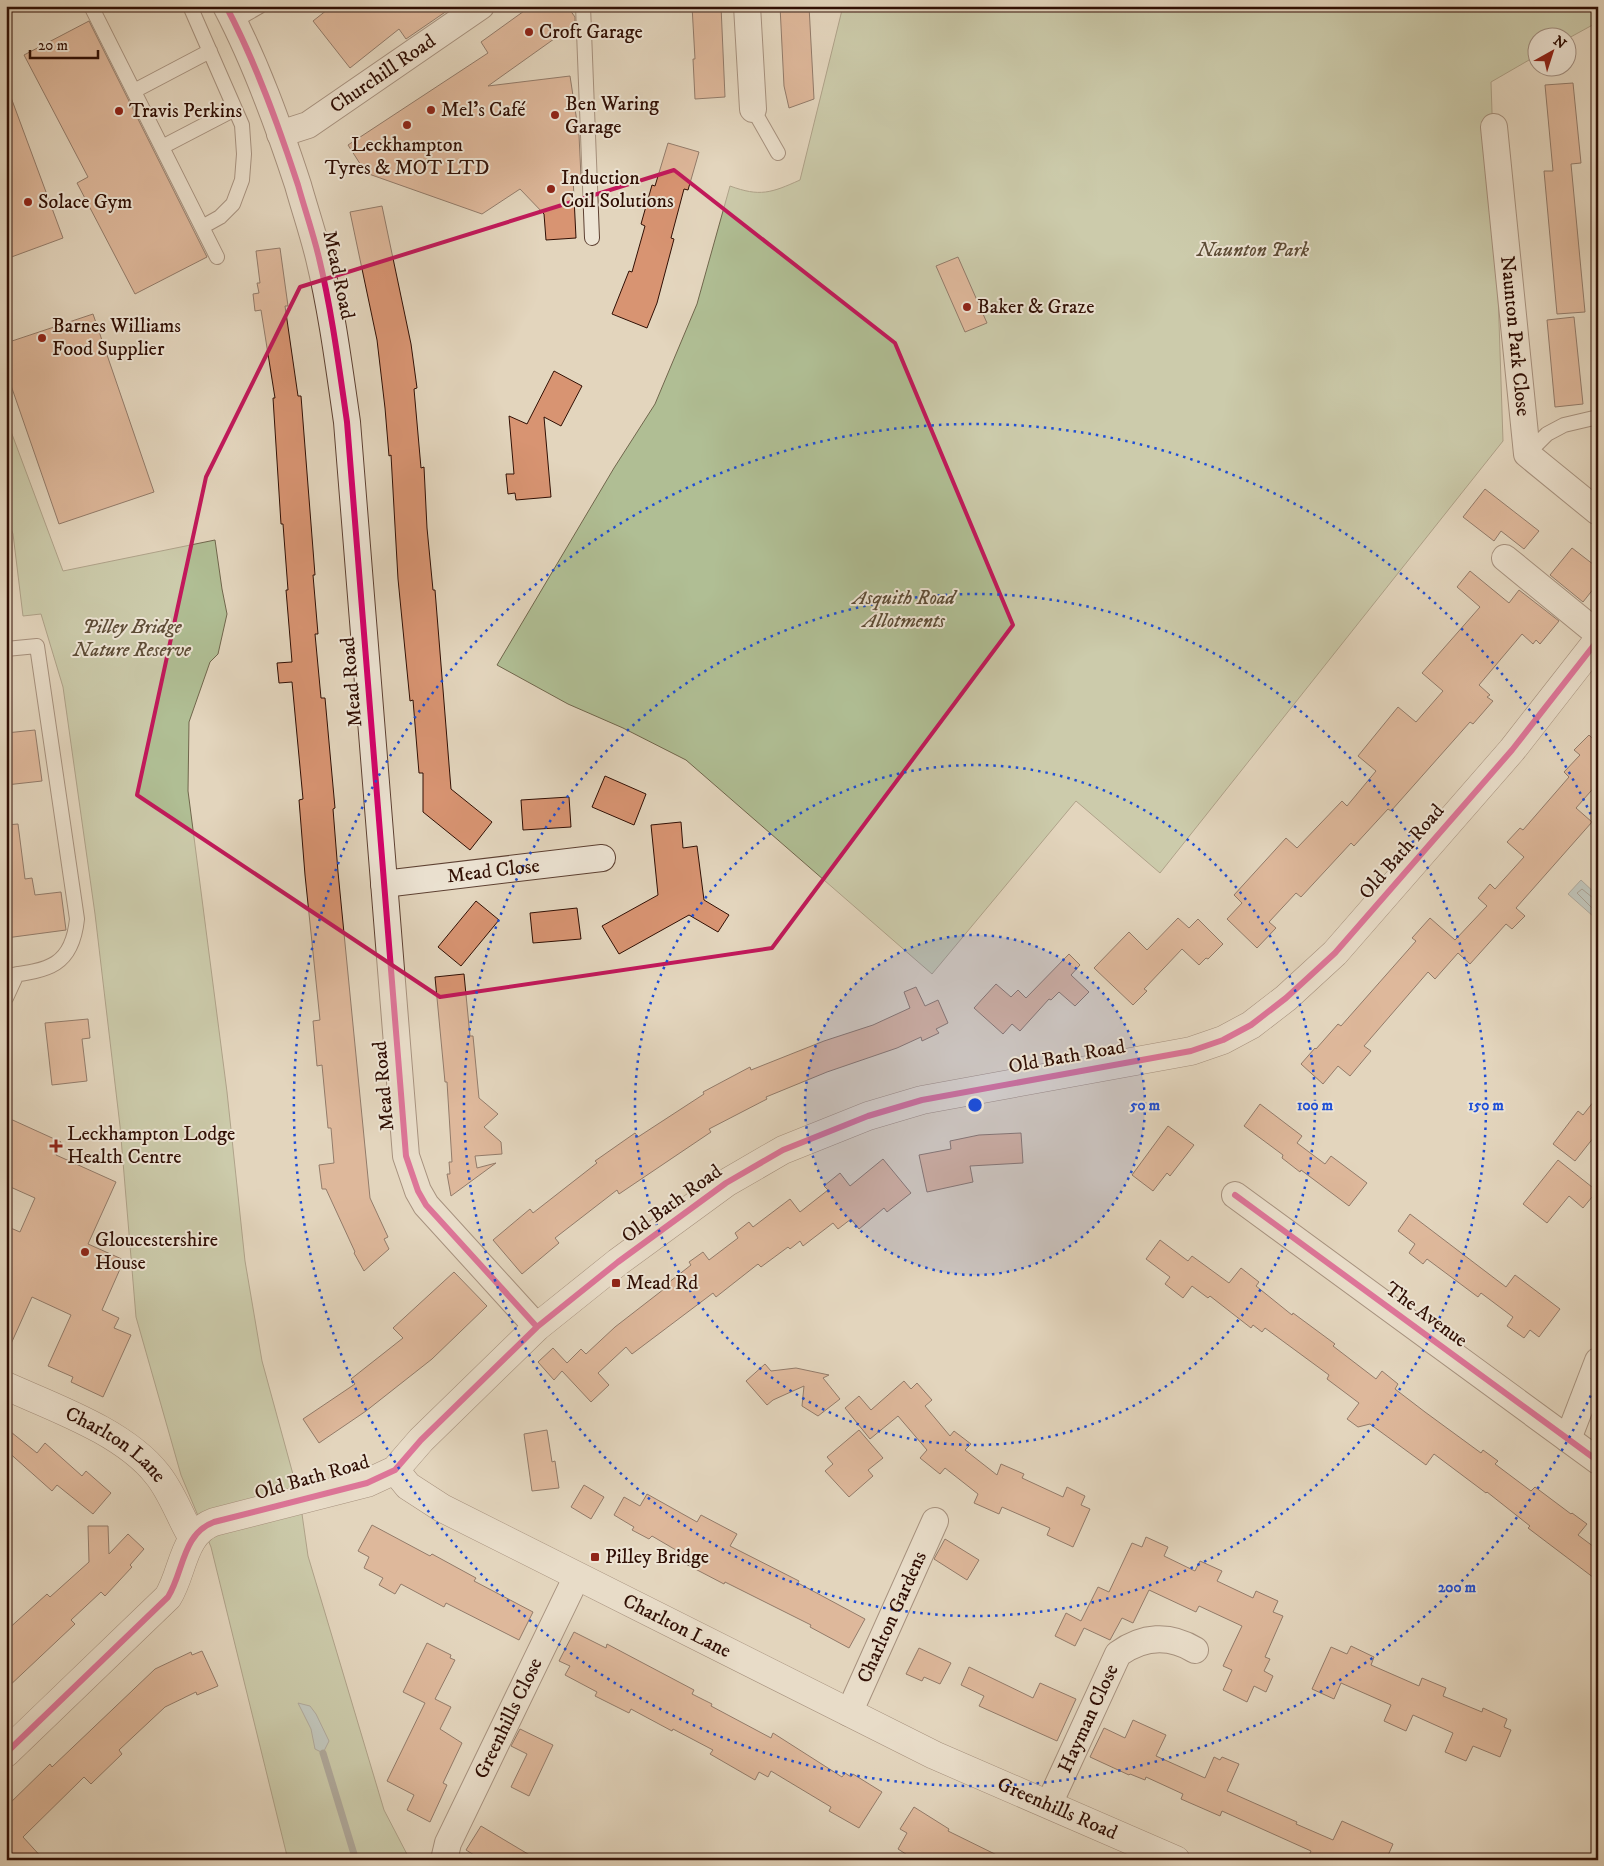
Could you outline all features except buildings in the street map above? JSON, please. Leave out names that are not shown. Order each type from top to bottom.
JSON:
[{"type":"street","name":"Churchill Road","points":[[280,134],[308,125],[481,6]]},
{"type":"street","points":[[747,6],[753,109]]},
{"type":"street","name":"Mead Road","points":[[230,14],[244,39],[280,134],[311,227],[320,259],[332,323],[347,422],[406,1156],[418,1191],[436,1216],[537,1327]]},
{"type":"street","name":"Naunton Park Close","points":[[1494,127],[1527,454]]},
{"type":"street","points":[[1527,454],[1598,512]]},
{"type":"street","points":[[1505,558],[1598,634]]},
{"type":"street","name":"Old Bath Road","points":[[192,1537],[207,1525],[367,1483],[395,1470],[420,1440],[537,1327],[618,1262],[726,1183],[783,1150],[868,1116],[922,1100],[1191,1051],[1223,1040],[1251,1025],[1286,998],[1335,953],[1512,750],[1598,640]]},
{"type":"street","name":"Mead Close","points":[[384,884],[602,858]]},
{"type":"street","name":"The Avenue","points":[[1235,1195],[1598,1461]]},
{"type":"street","points":[[1568,1439],[1598,1361]]},
{"type":"street","name":"Charlton Lane","points":[[6,1386],[82,1421],[133,1449],[147,1461],[159,1476],[192,1537]]},
{"type":"street","name":"Charlton Lane","points":[[395,1470],[408,1486],[442,1508],[934,1756],[968,1770]]},
{"type":"street","name":"Charlton Gardens","points":[[849,1713],[935,1521]]},
{"type":"street","points":[[6,1753],[168,1597],[176,1584],[192,1537]]},
{"type":"street","name":"Greenhills Close","points":[[444,1860],[448,1843],[577,1576]]},
{"type":"street","name":"Hayman Close","points":[[1049,1804],[1118,1654],[1138,1642],[1161,1638],[1185,1644],[1195,1650]]},
{"type":"street","name":"Greenhills Road","points":[[968,1770],[1176,1860]]},
{"type":"lane","points":[[91,6],[218,257]]},
{"type":"lane","points":[[190,6],[242,125],[244,154],[242,180],[233,204],[220,217],[202,227]]},
{"type":"lane","points":[[230,14],[260,6]]},
{"type":"lane","points":[[583,6],[592,238]]},
{"type":"lane","points":[[134,91],[210,51]]},
{"type":"lane","points":[[162,147],[235,109]]},
{"type":"lane","points":[[753,109],[778,153]]},
{"type":"lane","points":[[1527,454],[1547,434],[1564,425],[1598,417]]},
{"type":"lane","points":[[6,649],[37,646],[77,919],[75,937],[66,955],[50,968],[10,974],[6,998]]},
{"type":"highlighted area","points":[[674,170],[895,343],[1013,625],[772,948],[440,997],[137,795],[206,477],[300,287]]},
{"type":"green space","points":[[843,6],[1598,6],[1598,22],[1576,34],[1576,28],[1526,28],[1526,62],[1491,82],[1503,441],[1160,873],[1076,801],[932,974],[686,760],[623,728],[568,704],[497,665],[614,468],[655,404],[697,304],[730,186],[750,192],[765,192],[773,191],[800,180]]},
{"type":"green space","name":"Pilley Bridge Nature Reserve","points":[[6,418],[63,571],[215,540],[227,614],[218,654],[210,662],[189,722],[188,791],[227,1092],[245,1261],[262,1361],[300,1500],[308,1556],[384,1810],[410,1860],[288,1860],[211,1547],[181,1475],[136,1317],[120,1126],[95,914],[63,687],[41,614],[23,616],[13,534],[6,514]]},
{"type":"water","points":[[1581,880],[1598,896],[1598,913],[1594,917],[1568,894]]},
{"type":"water","points":[[298,1703],[310,1706],[316,1714],[329,1741],[323,1753],[315,1749],[311,1729]]},
{"type":"waterway","points":[[323,1753],[354,1854],[354,1860]]},
{"type":"cycle path","points":[[226,6],[247,49],[283,139],[319,258],[335,340],[347,422],[406,1156],[418,1191],[426,1205],[537,1327]]},
{"type":"cycle path","points":[[6,1753],[168,1597],[190,1544],[203,1528],[214,1522],[367,1483],[395,1470],[421,1440],[537,1327],[618,1262],[726,1183],[783,1150],[868,1116],[922,1100],[1191,1051],[1223,1040],[1251,1025],[1286,998],[1335,953],[1512,750],[1598,640]]},
{"type":"cycle path","points":[[1235,1195],[1598,1461]]},
{"type":"place","name":"Croft Garage","points":[[529,32]]},
{"type":"place","name":"Mel's Café","points":[[431,110]]},
{"type":"place","name":"Travis Perkins","points":[[119,111]]},
{"type":"place","name":"Ben Waring Garage","points":[[555,115]]},
{"type":"place","name":"Leckhampton Tyres & MOT LTD","points":[[407,125]]},
{"type":"place","name":"Induction Coil Solutions","points":[[551,189]]},
{"type":"place","name":"Solace Gym","points":[[28,202]]},
{"type":"place","name":"Baker & Graze","points":[[967,307]]},
{"type":"place","name":"Barnes Williams Food Supplier","points":[[42,338]]},
{"type":"place","name":"Leckhampton Lodge Health Centre","points":[[56,1146]]},
{"type":"place","name":"Gloucestershire House","points":[[85,1252]]},
{"type":"place","name":"Mead Rd","points":[[616,1283]]},
{"type":"place","name":"Pilley Bridge","points":[[595,1557]]},
{"type":"park label","name":"Naunton Park","points":[[1253,250]]},
{"type":"park label","name":"Asquith Road Allotments","points":[[904,610]]}]
